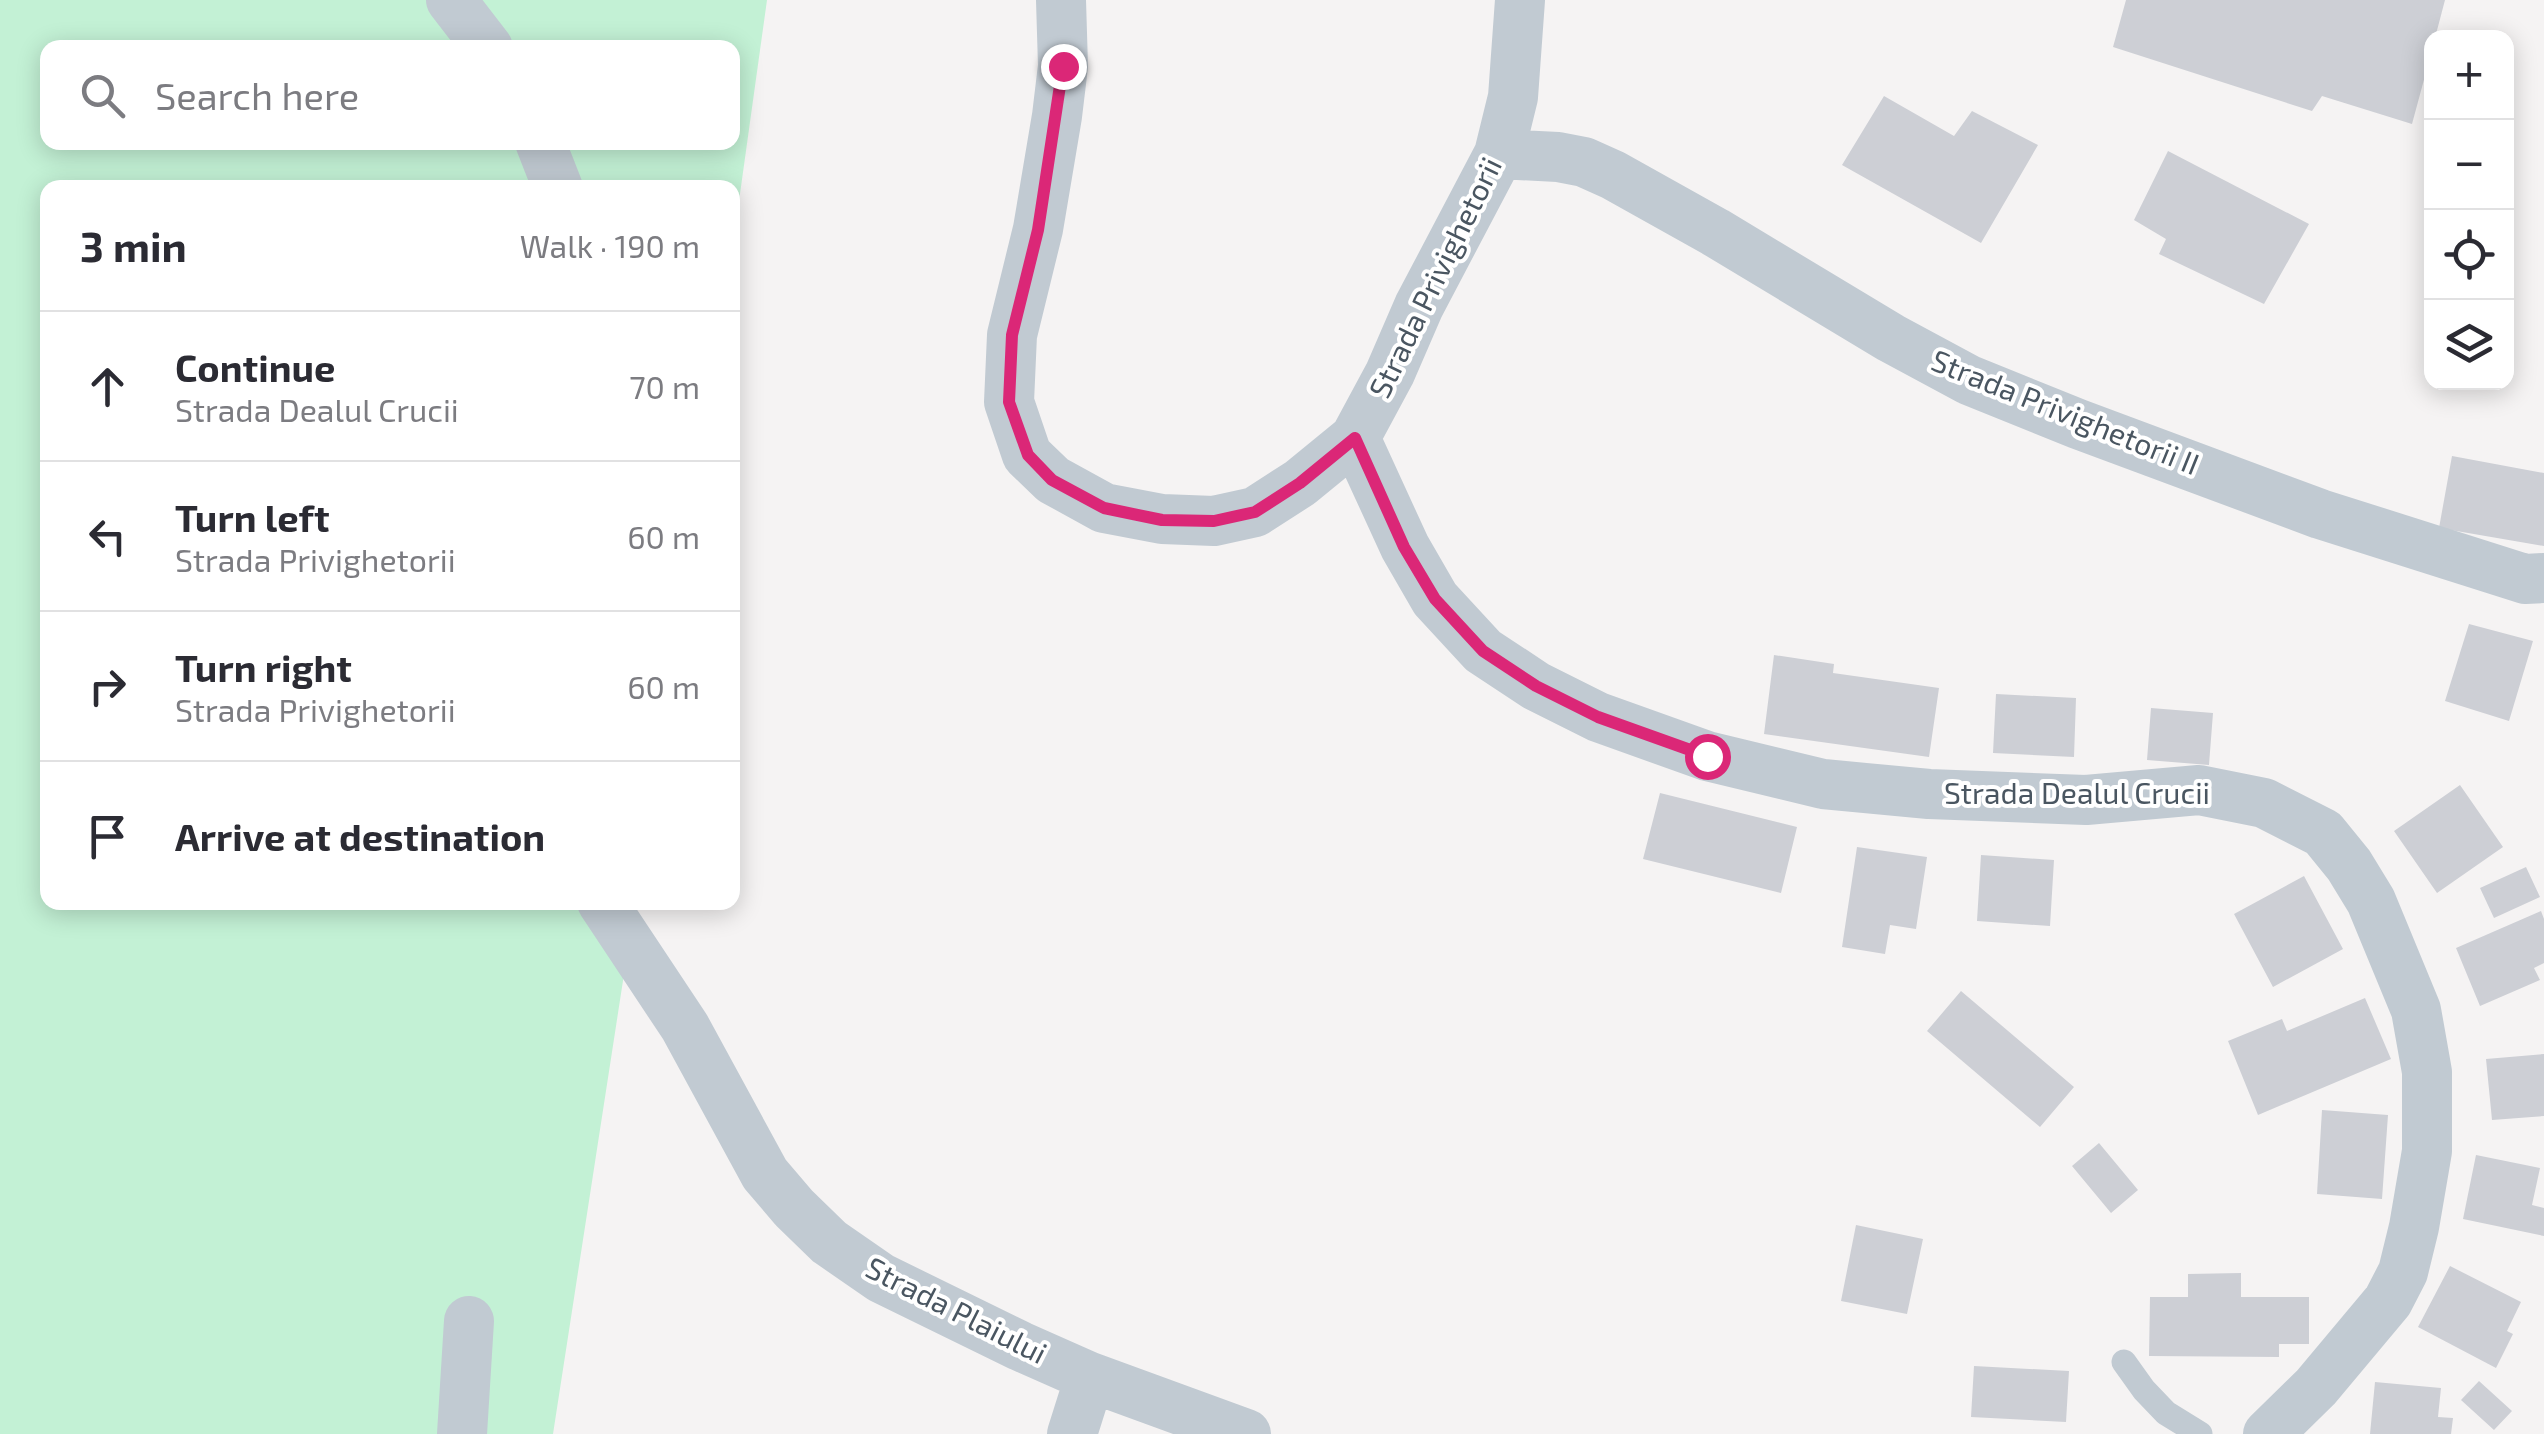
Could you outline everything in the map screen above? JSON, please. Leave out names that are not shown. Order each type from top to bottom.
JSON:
[{"type":"street","points":[[451,0],[482,40]]},
{"type":"street","name":"Strada Privighetorii","points":[[1061,0],[1063,66],[1057,116],[1038,230],[1012,335],[1009,402],[1028,455],[1052,480],[1104,508],[1162,520],[1214,521],[1255,512],[1300,483],[1355,438],[1499,154],[1513,97],[1520,0]]},
{"type":"street","points":[[543,150],[555,180]]},
{"type":"street","name":"Strada Privighetorii II","points":[[1499,154],[1584,162],[1612,175],[1891,338],[1987,387],[2078,424],[2320,514],[2525,579],[2544,578]]},
{"type":"street","name":"Strada Dealul Crucii","points":[[1355,438],[1404,547],[1435,599],[1483,651],[1536,686],[1598,717],[1707,756],[1823,784],[1929,794],[2086,800],[2200,790],[2264,804],[2323,834],[2350,865],[2370,902],[2416,1010],[2427,1072],[2428,1151],[2403,1272],[2388,1301],[2316,1387],[2268,1434]]},
{"type":"street","name":"Strada Plaiului","points":[[607,910],[684,1027],[766,1174],[829,1242],[881,1278],[1090,1377],[1246,1434]]},
{"type":"street","points":[[462,1434],[469,1321]]},
{"type":"street","points":[[1072,1434],[1090,1377]]},
{"type":"lane","points":[[2124,1362],[2166,1413],[2201,1429]]},
{"type":"green space","points":[[0,0],[767,0],[740,194],[740,180],[40,180],[40,910],[634,910],[553,1434],[0,1434]]},
{"type":"building","points":[[2126,0],[2445,0],[2437,30],[2424,30],[2424,80],[2412,124],[2322,96],[2312,111],[2113,47]]},
{"type":"building","points":[[1884,96],[1954,136],[1972,111],[2038,145],[1981,243],[1842,165]]},
{"type":"building","points":[[2168,151],[2309,224],[2264,304],[2159,254],[2166,239],[2134,220]]},
{"type":"building","points":[[2452,456],[2544,473],[2544,546],[2439,528]]},
{"type":"building","points":[[2469,624],[2533,641],[2509,721],[2445,701]]},
{"type":"building","points":[[1774,655],[1834,664],[1833,673],[1939,688],[1929,757],[1764,734]]},
{"type":"building","points":[[1996,694],[2076,698],[2074,757],[1993,753]]},
{"type":"building","points":[[2151,708],[2213,713],[2209,765],[2147,760]]},
{"type":"building","points":[[2460,785],[2503,847],[2437,893],[2394,831]]},
{"type":"building","points":[[1660,793],[1797,827],[1781,893],[1643,859]]},
{"type":"building","points":[[1857,847],[1927,857],[1916,929],[1890,925],[1885,954],[1842,947]]},
{"type":"building","points":[[1981,855],[2054,860],[2050,926],[1977,921]]},
{"type":"building","points":[[2526,867],[2540,897],[2494,918],[2480,888]]},
{"type":"building","points":[[2304,876],[2343,949],[2273,987],[2234,914]]},
{"type":"building","points":[[2541,911],[2544,963],[2534,968],[2540,980],[2480,1006],[2456,948]]},
{"type":"building","points":[[1961,991],[2074,1087],[2040,1127],[1927,1031]]},
{"type":"building","points":[[2365,998],[2391,1059],[2258,1115],[2228,1041],[2282,1019],[2287,1031]]},
{"type":"building","points":[[2544,1054],[2544,1116],[2492,1120],[2486,1059]]},
{"type":"building","points":[[2322,1110],[2388,1115],[2382,1199],[2317,1194]]},
{"type":"building","points":[[2099,1143],[2138,1190],[2111,1213],[2072,1166]]},
{"type":"building","points":[[2476,1155],[2540,1168],[2532,1205],[2544,1208],[2544,1236],[2463,1219]]},
{"type":"building","points":[[1856,1225],[1923,1239],[1907,1314],[1841,1301]]},
{"type":"building","points":[[2450,1266],[2521,1302],[2507,1331],[2513,1334],[2496,1368],[2418,1327]]},
{"type":"building","points":[[2241,1273],[2241,1297],[2309,1297],[2309,1344],[2279,1344],[2279,1357],[2149,1356],[2150,1297],[2188,1297],[2188,1274]]},
{"type":"building","points":[[1974,1366],[2069,1371],[2066,1422],[1971,1417]]},
{"type":"building","points":[[2479,1381],[2512,1411],[2494,1430],[2461,1400]]},
{"type":"building","points":[[2375,1382],[2441,1388],[2438,1417],[2453,1418],[2451,1434],[2370,1434]]},
{"type":"route","points":[[1063,66],[1038,230],[1012,335],[1009,402],[1028,455],[1052,480],[1104,508],[1162,520],[1214,521],[1255,512],[1300,483],[1355,438],[1404,547],[1435,599],[1483,651],[1536,686],[1598,717],[1707,756]]}]
